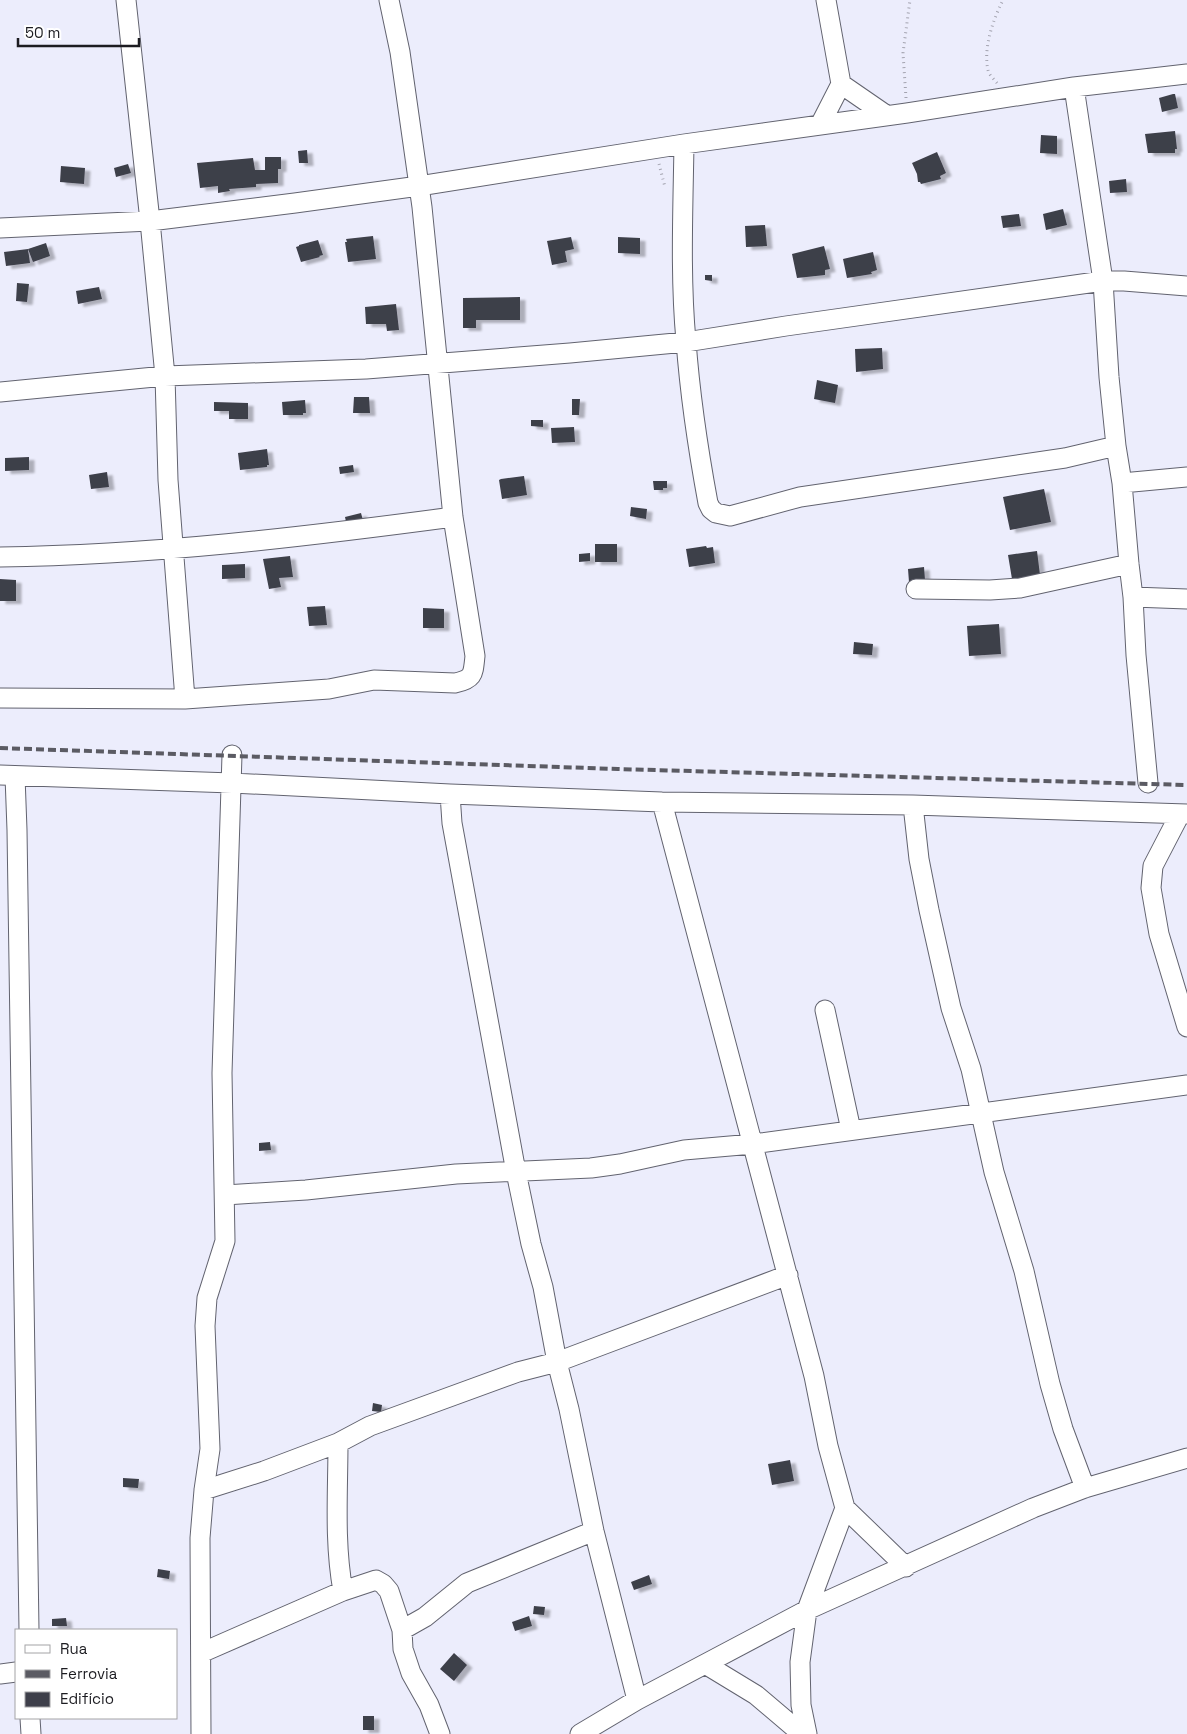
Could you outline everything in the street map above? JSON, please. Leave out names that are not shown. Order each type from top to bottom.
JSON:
[{"type":"street","points":[[126,0],[165,376],[168,480],[185,699]]},
{"type":"street","points":[[0,698],[185,699],[329,689],[374,680],[455,683],[466,681],[473,672],[475,656],[454,517],[419,186],[400,52],[389,0]]},
{"type":"street","points":[[820,125],[841,84],[826,0]]},
{"type":"street","points":[[0,228],[150,221],[419,186],[684,144],[907,113],[1074,87],[1187,74]]},
{"type":"street","points":[[841,84],[886,115]]},
{"type":"street","points":[[1074,87],[1103,281],[1109,377],[1134,598],[1136,655],[1148,783]]},
{"type":"street","points":[[684,144],[682,241],[686,342],[696,440],[708,503],[716,514],[730,516],[800,497],[1065,458],[1116,446]]},
{"type":"street","points":[[0,392],[165,376],[288,373],[437,364],[686,342],[795,324],[1103,281],[1187,286]]},
{"type":"street","points":[[1122,483],[1187,477]]},
{"type":"street","points":[[0,557],[61,556],[174,549],[341,532],[454,517]]},
{"type":"street","points":[[916,590],[1020,588],[1129,564]]},
{"type":"street","points":[[1134,598],[1187,599]]},
{"type":"street","points":[[201,1734],[200,1538],[210,1449],[205,1326],[207,1298],[225,1241],[222,1073],[232,755]]},
{"type":"street","points":[[29,1629],[7,775],[662,802],[913,805],[1183,814],[1153,866],[1151,888],[1159,934],[1187,1027]]},
{"type":"street","points":[[450,794],[452,823],[516,1172],[531,1244],[543,1288],[594,1531],[636,1700]]},
{"type":"street","points":[[662,802],[788,1275],[814,1376],[830,1455],[845,1508],[906,1566]]},
{"type":"street","points":[[913,805],[919,859],[939,960],[951,1008],[964,1047],[994,1172],[1024,1271],[1050,1384],[1063,1429],[1085,1488]]},
{"type":"street","points":[[825,1010],[851,1130]]},
{"type":"street","points":[[224,1196],[306,1190],[456,1174],[591,1168],[620,1164],[684,1150],[754,1144],[1187,1085]]},
{"type":"street","points":[[204,1490],[264,1471],[338,1443],[370,1426],[518,1372],[557,1362],[788,1275]]},
{"type":"street","points":[[338,1443],[338,1539],[343,1590]]},
{"type":"street","points":[[580,1734],[636,1700],[808,1610],[1033,1508],[1085,1488],[1187,1458]]},
{"type":"street","points":[[807,1734],[801,1705],[800,1662],[808,1610],[845,1508]]},
{"type":"street","points":[[402,1630],[425,1618],[468,1583],[594,1531]]},
{"type":"street","points":[[201,1653],[343,1590],[376,1580],[389,1591],[402,1630],[403,1649],[411,1673],[429,1705],[440,1734]]},
{"type":"street","points":[[705,1664],[756,1695],[802,1734]]},
{"type":"street","points":[[0,1674],[15,1672]]},
{"type":"street","points":[[30,1719],[31,1734]]},
{"type":"path","points":[[907,113],[903,53],[910,0]]},
{"type":"path","points":[[1003,0],[986,50],[988,72],[1009,98]]},
{"type":"building","points":[[1175,94],[1178,108],[1162,112],[1159,98]]},
{"type":"building","points":[[1175,131],[1177,149],[1175,149],[1175,153],[1148,153],[1145,134]]},
{"type":"building","points":[[1041,135],[1057,136],[1057,154],[1040,153]]},
{"type":"building","points":[[307,150],[308,163],[299,163],[298,151]]},
{"type":"building","points":[[937,152],[946,173],[940,176],[941,179],[921,184],[918,182],[912,163]]},
{"type":"building","points":[[265,157],[281,157],[281,169],[278,169],[278,183],[256,184],[256,187],[229,189],[230,191],[218,193],[218,186],[200,188],[197,163],[253,158],[255,170],[265,170]]},
{"type":"building","points":[[128,164],[131,173],[116,177],[114,168]]},
{"type":"building","points":[[61,166],[85,168],[84,184],[60,182]]},
{"type":"building","points":[[1126,179],[1127,192],[1110,193],[1109,181]]},
{"type":"building","points":[[1063,209],[1067,225],[1046,230],[1043,214]]},
{"type":"building","points":[[1019,214],[1021,226],[1003,228],[1001,216]]},
{"type":"building","points":[[765,225],[767,246],[746,247],[745,226]]},
{"type":"building","points":[[373,236],[376,259],[348,262],[346,239]]},
{"type":"building","points":[[571,237],[574,249],[565,251],[567,262],[552,265],[547,241]]},
{"type":"building","points":[[618,237],[640,238],[640,254],[618,253]]},
{"type":"building","points":[[318,240],[323,255],[301,262],[296,247]]},
{"type":"building","points":[[46,243],[50,256],[33,262],[28,249]]},
{"type":"building","points":[[824,246],[830,269],[825,270],[825,275],[797,278],[792,254]]},
{"type":"building","points":[[28,249],[30,263],[6,266],[4,252]]},
{"type":"building","points":[[873,252],[877,270],[871,272],[872,274],[847,278],[843,259]]},
{"type":"building","points":[[705,275],[712,275],[712,281],[705,280]]},
{"type":"building","points":[[17,283],[29,284],[27,302],[16,301]]},
{"type":"building","points":[[99,287],[102,299],[78,304],[76,291]]},
{"type":"building","points":[[520,297],[520,320],[476,320],[476,328],[463,328],[463,298]]},
{"type":"building","points":[[396,304],[399,330],[387,331],[386,324],[366,324],[365,307]]},
{"type":"building","points":[[882,348],[883,369],[856,372],[855,349]]},
{"type":"building","points":[[817,380],[838,385],[835,403],[814,399]]},
{"type":"building","points":[[354,397],[369,397],[370,413],[353,413]]},
{"type":"building","points":[[572,399],[580,399],[579,415],[572,415]]},
{"type":"building","points":[[305,400],[306,413],[303,413],[303,415],[283,415],[282,402]]},
{"type":"building","points":[[214,402],[248,403],[248,419],[229,419],[229,411],[214,411]]},
{"type":"building","points":[[531,420],[543,420],[543,427],[531,426]]},
{"type":"building","points":[[574,427],[575,442],[552,443],[551,428]]},
{"type":"building","points":[[267,449],[269,465],[267,467],[240,470],[238,453]]},
{"type":"building","points":[[29,457],[29,470],[5,471],[5,458]]},
{"type":"building","points":[[353,465],[354,472],[340,474],[339,467]]},
{"type":"building","points":[[107,472],[109,487],[91,489],[89,475]]},
{"type":"building","points":[[524,476],[527,495],[502,499],[499,480]]},
{"type":"building","points":[[653,481],[667,481],[667,488],[654,490]]},
{"type":"building","points":[[1044,489],[1051,522],[1010,530],[1003,497]]},
{"type":"building","points":[[631,507],[647,509],[646,519],[630,516]]},
{"type":"building","points":[[361,513],[365,528],[348,531],[345,517]]},
{"type":"building","points":[[595,544],[617,544],[617,562],[595,562]]},
{"type":"building","points":[[706,546],[707,548],[713,547],[715,563],[689,567],[686,549]]},
{"type":"building","points":[[1037,551],[1040,575],[1012,579],[1008,555]]},
{"type":"building","points":[[590,553],[590,561],[579,562],[579,554]]},
{"type":"building","points":[[290,556],[293,577],[279,578],[281,587],[269,589],[263,559]]},
{"type":"building","points":[[245,564],[245,578],[222,579],[222,565]]},
{"type":"building","points":[[924,567],[925,580],[909,582],[908,569]]},
{"type":"building","points":[[0,579],[16,580],[16,601],[0,601]]},
{"type":"building","points":[[325,606],[327,625],[309,626],[307,607]]},
{"type":"building","points":[[423,608],[444,609],[444,628],[423,628]]},
{"type":"building","points":[[999,624],[1001,654],[969,656],[967,626]]},
{"type":"building","points":[[854,642],[873,644],[872,655],[853,654]]},
{"type":"building","points":[[270,1142],[271,1150],[259,1151],[259,1143]]},
{"type":"building","points":[[373,1403],[382,1405],[381,1412],[372,1411]]},
{"type":"building","points":[[790,1460],[794,1481],[772,1485],[768,1464]]},
{"type":"building","points":[[123,1478],[139,1479],[138,1488],[123,1487]]},
{"type":"building","points":[[158,1569],[170,1571],[169,1579],[157,1577]]},
{"type":"building","points":[[649,1575],[652,1584],[634,1590],[631,1582]]},
{"type":"building","points":[[534,1606],[545,1607],[544,1615],[533,1614]]},
{"type":"building","points":[[529,1616],[532,1626],[515,1631],[512,1622]]},
{"type":"building","points":[[66,1618],[67,1626],[52,1626],[52,1619]]},
{"type":"building","points":[[454,1653],[467,1665],[454,1681],[440,1669]]},
{"type":"building","points":[[363,1716],[374,1716],[374,1730],[363,1730]]},
{"type":"railway","points":[[0,748],[618,769],[1187,785]]}]
